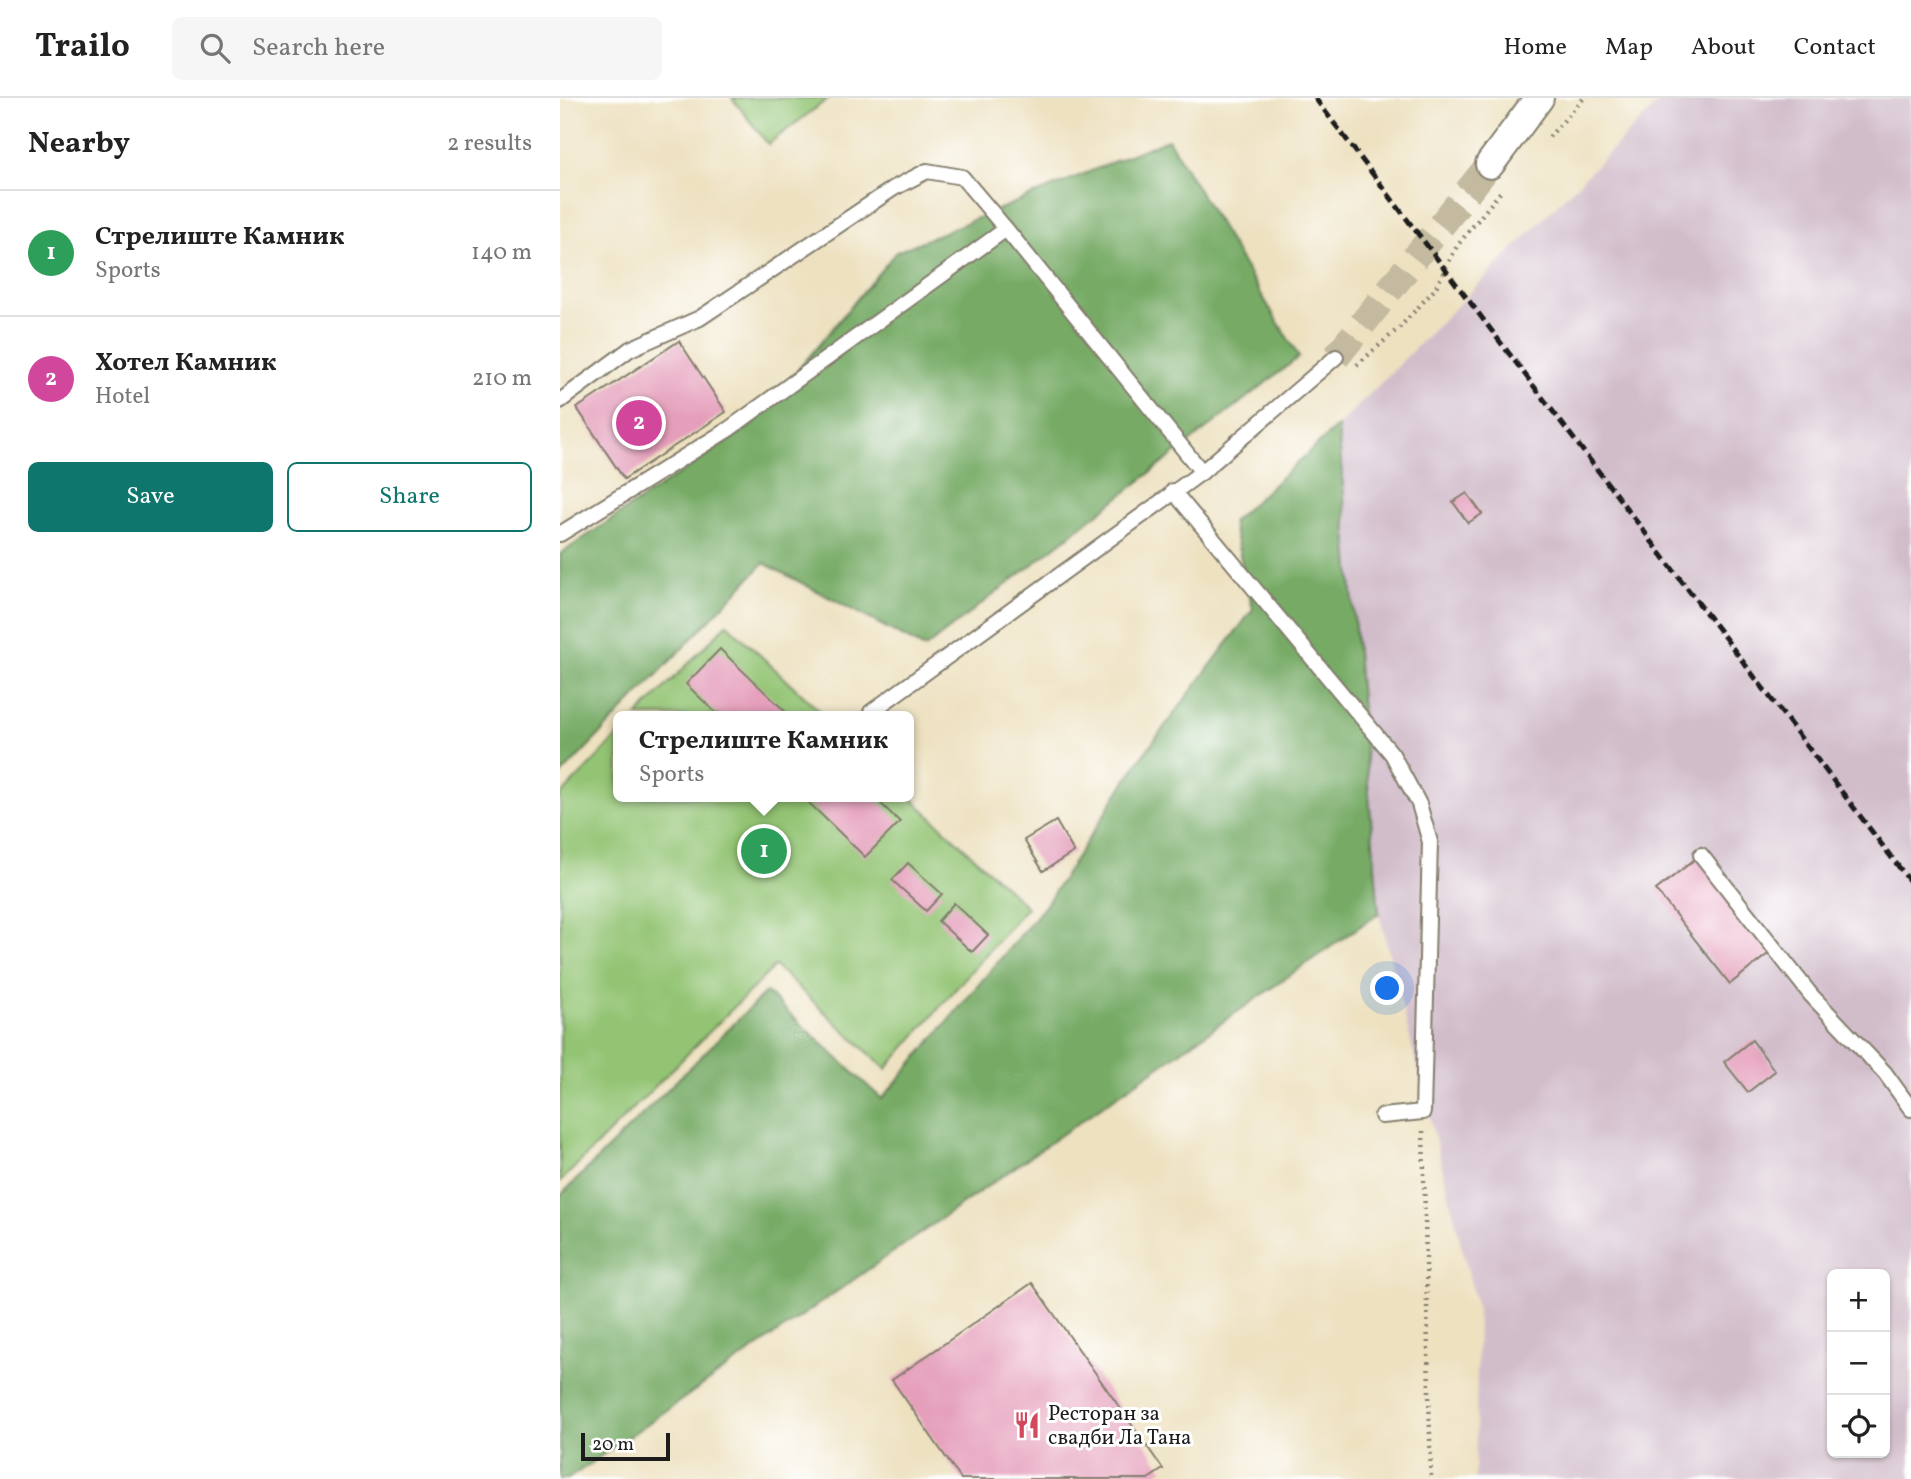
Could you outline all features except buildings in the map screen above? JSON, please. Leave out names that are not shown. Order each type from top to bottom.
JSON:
[{"type":"street","points":[[1500,172],[1539,98]]},
{"type":"lane","points":[[560,401],[630,349],[700,318],[894,188],[928,172],[962,177],[1202,472]]},
{"type":"lane","points":[[560,534],[729,429],[1006,229]]},
{"type":"lane","points":[[872,711],[1202,472],[1336,357]]},
{"type":"lane","points":[[1173,491],[1392,754],[1419,804],[1430,842],[1423,1112],[1382,1116]]},
{"type":"lane","points":[[1701,855],[1811,995],[1885,1073],[1911,1109]]},
{"type":"path","points":[[1547,139],[1584,98]]},
{"type":"path","points":[[1347,374],[1400,327],[1435,289],[1457,246],[1484,210],[1500,172]]},
{"type":"path","points":[[1423,1112],[1431,1479]]},
{"type":"shaded area","points":[[1663,98],[1911,98],[1911,1479],[1475,1479],[1478,1312],[1379,913],[1338,426]]},
{"type":"green space","points":[[732,98],[829,98],[768,144]]},
{"type":"green space","points":[[1168,139],[1299,357],[925,648],[764,563],[622,711],[613,711],[613,721],[560,776],[560,554],[753,424],[896,252]]},
{"type":"green space","points":[[1338,426],[1379,913],[568,1479],[560,1479],[560,1196],[766,992],[882,1099],[1045,906],[1140,759],[1253,609],[1232,522]]},
{"type":"green space","points":[[727,624],[820,711],[642,711]]},
{"type":"green space","points":[[613,741],[613,802],[914,801],[1027,907],[886,1069],[775,966],[560,1182],[560,796]]},
{"type":"tunnel","points":[[1336,357],[1490,164]]},
{"type":"railway","points":[[1315,98],[1911,883]]},
{"type":"place","name":"Хотел Камник","points":[[639,423]]},
{"type":"place","name":"Стрелиште Камник","points":[[764,851]]},
{"type":"place","name":"Ресторан за свадби Ла Тана","points":[[1027,1425]]}]
